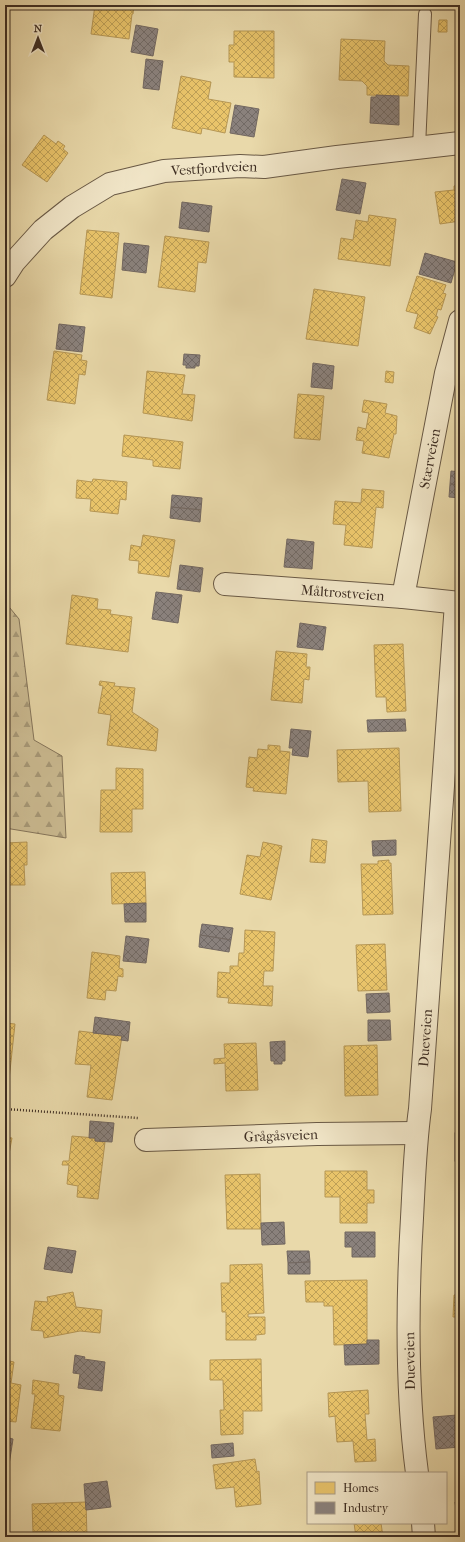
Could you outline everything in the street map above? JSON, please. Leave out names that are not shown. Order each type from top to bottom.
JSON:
[{"type":"street","name":"Vestfjordveien","points":[[5,276],[14,262],[43,230],[72,207],[110,184],[164,171],[240,166],[264,167],[460,143]]},
{"type":"street","name":"Stærveien","points":[[404,597],[446,374],[460,321]]},
{"type":"street","name":"Måltrostveien","points":[[224,584],[404,597],[458,603]]},
{"type":"street","name":"Dueveien","points":[[417,1472],[410,1381],[410,1257],[416,1134],[420,1109],[458,603]]},
{"type":"street","name":"Grågåsveien","points":[[146,1140],[317,1134],[416,1134]]},
{"type":"street","points":[[423,1524],[424,1537]]},
{"type":"lane","points":[[419,147],[425,14]]},
{"type":"path","points":[[5,1109],[140,1119]]},
{"type":"green space","points":[[5,602],[19,619],[34,740],[62,756],[66,838],[5,828]]},
{"type":"building: Homes","points":[[95,5],[134,5],[129,39],[91,34]]},
{"type":"building: Homes","points":[[439,20],[447,20],[447,32],[438,32]]},
{"type":"building: Homes","points":[[234,31],[274,31],[274,78],[234,77],[234,62],[229,62],[229,45],[234,45]]},
{"type":"building: Homes","points":[[341,39],[385,41],[384,61],[388,65],[409,66],[408,96],[367,95],[367,86],[362,81],[339,80]]},
{"type":"building: Homes","points":[[181,76],[211,82],[208,99],[231,103],[225,133],[202,128],[201,134],[172,128]]},
{"type":"building: Homes","points":[[44,135],[56,144],[58,141],[65,146],[63,149],[68,153],[47,182],[22,165]]},
{"type":"building: Homes","points":[[460,185],[460,221],[440,224],[435,192],[454,190],[454,186]]},
{"type":"building: Homes","points":[[369,215],[396,219],[390,266],[338,259],[341,238],[353,240],[356,220],[368,222]]},
{"type":"building: Homes","points":[[87,230],[119,233],[112,298],[80,294]]},
{"type":"building: Homes","points":[[165,236],[209,242],[206,263],[198,262],[195,292],[158,287]]},
{"type":"building: Homes","points":[[417,276],[446,285],[443,293],[446,294],[441,310],[438,309],[436,316],[438,317],[430,334],[414,328],[418,314],[406,311]]},
{"type":"building: Homes","points":[[314,289],[365,297],[358,346],[306,339]]},
{"type":"building: Homes","points":[[54,351],[82,355],[81,360],[87,361],[85,375],[79,374],[75,404],[47,400]]},
{"type":"building: Homes","points":[[147,371],[185,375],[182,394],[195,395],[192,421],[143,413]]},
{"type":"building: Homes","points":[[386,371],[394,372],[393,383],[385,382]]},
{"type":"building: Homes","points":[[298,394],[324,396],[320,440],[294,438]]},
{"type":"building: Homes","points":[[364,400],[387,404],[385,413],[397,416],[396,434],[394,434],[389,458],[362,453],[364,441],[356,440],[358,427],[366,429],[369,413],[362,412]]},
{"type":"building: Homes","points":[[124,435],[183,442],[180,469],[153,466],[153,460],[122,456]]},
{"type":"building: Homes","points":[[93,479],[127,482],[126,500],[120,499],[118,514],[90,511],[91,499],[76,498],[77,480],[92,482]]},
{"type":"building: Homes","points":[[362,489],[384,491],[383,508],[376,507],[372,548],[344,545],[346,525],[333,524],[335,501],[361,503]]},
{"type":"building: Homes","points":[[143,535],[175,540],[169,577],[138,573],[139,561],[129,560],[131,545],[141,547]]},
{"type":"building: Homes","points":[[459,550],[460,566],[457,566]]},
{"type":"building: Homes","points":[[72,595],[98,599],[97,609],[111,610],[110,614],[132,617],[128,652],[66,644]]},
{"type":"building: Homes","points":[[403,644],[406,711],[387,712],[386,697],[376,697],[374,645]]},
{"type":"building: Homes","points":[[276,651],[307,654],[306,667],[310,667],[309,680],[304,679],[302,703],[271,700]]},
{"type":"building: Homes","points":[[100,681],[115,683],[114,686],[135,688],[132,712],[158,729],[156,751],[107,745],[111,715],[98,713],[103,686],[99,685]]},
{"type":"building: Homes","points":[[268,745],[280,746],[280,751],[290,752],[286,794],[253,791],[254,788],[246,787],[249,757],[257,758],[258,749],[268,750]]},
{"type":"building: Homes","points":[[399,748],[401,811],[369,812],[368,781],[338,782],[337,750]]},
{"type":"building: Homes","points":[[116,768],[143,769],[143,809],[132,809],[132,832],[100,832],[101,790],[116,790]]},
{"type":"building: Homes","points":[[312,839],[327,841],[325,863],[310,862]]},
{"type":"building: Homes","points":[[27,842],[27,865],[24,865],[25,885],[5,885],[5,843]]},
{"type":"building: Homes","points":[[263,842],[282,846],[271,900],[240,894],[247,855],[260,857]]},
{"type":"building: Homes","points":[[389,860],[389,863],[391,863],[393,914],[363,915],[361,864],[378,864],[378,861]]},
{"type":"building: Homes","points":[[145,872],[146,903],[112,904],[111,873]]},
{"type":"building: Homes","points":[[5,928],[9,929],[6,971],[5,970]]},
{"type":"building: Homes","points":[[245,930],[275,932],[273,971],[264,971],[263,986],[273,986],[272,1006],[228,1003],[229,998],[217,997],[218,972],[230,973],[230,966],[238,966],[239,953],[244,953]]},
{"type":"building: Homes","points":[[385,944],[387,990],[358,991],[356,945]]},
{"type":"building: Homes","points":[[92,952],[120,956],[119,968],[123,969],[123,977],[118,976],[116,991],[106,990],[105,1000],[87,998]]},
{"type":"building: Homes","points":[[5,1023],[15,1024],[9,1080],[6,1080],[5,1093]]},
{"type":"building: Homes","points":[[79,1031],[122,1036],[112,1100],[87,1097],[91,1065],[75,1064]]},
{"type":"building: Homes","points":[[256,1043],[258,1090],[226,1091],[225,1063],[214,1064],[214,1059],[225,1058],[224,1044]]},
{"type":"building: Homes","points":[[377,1045],[378,1095],[345,1096],[344,1046]]},
{"type":"building: Homes","points":[[72,1136],[95,1138],[95,1141],[105,1142],[98,1199],[77,1197],[78,1186],[67,1184],[69,1165],[62,1165],[63,1161],[69,1161]]},
{"type":"building: Homes","points":[[5,1137],[12,1138],[7,1165],[5,1165]]},
{"type":"building: Homes","points":[[325,1171],[367,1171],[367,1190],[374,1190],[374,1203],[367,1203],[367,1223],[340,1223],[340,1197],[325,1197]]},
{"type":"building: Homes","points":[[260,1174],[261,1229],[227,1229],[225,1175]]},
{"type":"building: Homes","points":[[262,1264],[264,1313],[248,1314],[248,1317],[265,1317],[265,1334],[256,1335],[256,1340],[226,1340],[226,1312],[222,1312],[221,1283],[230,1283],[230,1265]]},
{"type":"building: Homes","points":[[367,1280],[367,1344],[334,1345],[333,1306],[324,1306],[324,1302],[306,1302],[305,1281]]},
{"type":"building: Homes","points":[[73,1292],[76,1307],[102,1310],[100,1333],[80,1331],[44,1338],[43,1331],[31,1330],[35,1301],[48,1302],[47,1297]]},
{"type":"building: Homes","points":[[454,1295],[460,1295],[460,1317],[453,1317]]},
{"type":"building: Homes","points":[[261,1359],[262,1411],[243,1411],[243,1434],[221,1435],[220,1410],[224,1410],[223,1380],[210,1380],[210,1360]]},
{"type":"building: Homes","points":[[5,1360],[14,1362],[11,1383],[21,1385],[16,1422],[5,1421]]},
{"type":"building: Homes","points":[[33,1380],[59,1384],[58,1395],[64,1396],[60,1431],[31,1428],[35,1394],[32,1394]]},
{"type":"building: Homes","points":[[460,1387],[460,1411],[459,1411],[458,1388]]},
{"type":"building: Homes","points":[[368,1390],[369,1414],[365,1414],[367,1440],[375,1439],[376,1461],[355,1462],[353,1441],[337,1442],[335,1416],[329,1417],[328,1393]]},
{"type":"building: Homes","points":[[255,1459],[257,1472],[259,1471],[261,1504],[236,1507],[234,1487],[216,1489],[213,1465]]},
{"type":"building: Homes","points":[[86,1502],[87,1537],[51,1537],[51,1531],[33,1532],[32,1504]]},
{"type":"building: Homes","points":[[354,1524],[381,1524],[383,1537],[356,1537]]},
{"type":"building: Industry","points":[[251,5],[280,5],[280,8],[251,8]]},
{"type":"building: Industry","points":[[136,25],[158,29],[153,56],[131,52]]},
{"type":"building: Industry","points":[[146,59],[163,61],[159,90],[143,88]]},
{"type":"building: Industry","points":[[376,95],[399,96],[399,125],[370,123],[371,97],[376,97]]},
{"type":"building: Industry","points":[[235,105],[259,109],[254,137],[230,133]]},
{"type":"building: Industry","points":[[342,179],[366,183],[360,214],[336,210]]},
{"type":"building: Industry","points":[[182,202],[212,206],[209,232],[179,228]]},
{"type":"building: Industry","points":[[124,243],[149,246],[146,273],[122,270]]},
{"type":"building: Industry","points":[[425,253],[457,262],[451,283],[419,274]]},
{"type":"building: Industry","points":[[59,324],[85,327],[82,352],[56,349]]},
{"type":"building: Industry","points":[[184,354],[200,355],[199,366],[195,366],[195,368],[186,368],[186,365],[183,365]]},
{"type":"building: Industry","points":[[313,363],[334,366],[332,389],[311,387]]},
{"type":"building: Industry","points":[[451,471],[460,472],[460,485],[450,484]]},
{"type":"building: Industry","points":[[450,484],[460,485],[460,498],[449,497]]},
{"type":"building: Industry","points":[[172,495],[202,498],[201,510],[171,507]]},
{"type":"building: Industry","points":[[171,507],[201,510],[200,522],[170,518]]},
{"type":"building: Industry","points":[[287,539],[314,542],[312,569],[284,567]]},
{"type":"building: Industry","points":[[180,565],[203,568],[200,592],[177,589]]},
{"type":"building: Industry","points":[[156,592],[182,595],[178,623],[152,619]]},
{"type":"building: Industry","points":[[300,623],[326,627],[323,650],[297,647]]},
{"type":"building: Industry","points":[[405,719],[406,731],[368,732],[367,720]]},
{"type":"building: Industry","points":[[291,729],[311,731],[308,757],[292,755],[293,748],[289,748]]},
{"type":"building: Industry","points":[[396,840],[396,855],[373,856],[372,841]]},
{"type":"building: Industry","points":[[146,903],[146,922],[125,922],[124,904]]},
{"type":"building: Industry","points":[[202,924],[233,928],[231,940],[200,935]]},
{"type":"building: Industry","points":[[200,935],[231,940],[229,952],[199,947]]},
{"type":"building: Industry","points":[[126,936],[149,939],[146,963],[123,961]]},
{"type":"building: Industry","points":[[389,993],[390,1012],[367,1013],[366,994]]},
{"type":"building: Industry","points":[[95,1017],[130,1022],[128,1041],[121,1040],[122,1036],[93,1033]]},
{"type":"building: Industry","points":[[456,1018],[460,1018],[460,1049],[457,1049]]},
{"type":"building: Industry","points":[[368,1020],[390,1020],[391,1040],[368,1041]]},
{"type":"building: Industry","points":[[285,1041],[285,1061],[282,1061],[282,1064],[274,1064],[274,1061],[271,1061],[270,1042]]},
{"type":"building: Industry","points":[[90,1121],[114,1123],[112,1142],[95,1141],[95,1138],[89,1138]]},
{"type":"building: Industry","points":[[455,1133],[460,1133],[460,1161],[455,1161]]},
{"type":"building: Industry","points":[[284,1222],[285,1244],[262,1245],[261,1223]]},
{"type":"building: Industry","points":[[345,1232],[375,1232],[375,1257],[352,1257],[352,1247],[345,1247]]},
{"type":"building: Industry","points":[[48,1247],[76,1251],[72,1273],[44,1269]]},
{"type":"building: Industry","points":[[287,1251],[309,1251],[310,1262],[288,1263]]},
{"type":"building: Industry","points":[[310,1262],[310,1274],[288,1274],[288,1263]]},
{"type":"building: Industry","points":[[367,1340],[379,1340],[379,1364],[345,1365],[344,1345],[367,1344]]},
{"type":"building: Industry","points":[[75,1355],[85,1357],[84,1359],[105,1362],[102,1391],[78,1388],[80,1374],[73,1373]]},
{"type":"building: Industry","points":[[457,1415],[460,1447],[436,1449],[433,1417]]},
{"type":"building: Industry","points":[[5,1437],[13,1439],[9,1465],[5,1464]]},
{"type":"building: Industry","points":[[233,1443],[234,1456],[212,1458],[211,1445]]},
{"type":"building: Industry","points":[[107,1481],[111,1507],[86,1510],[84,1484]]},
{"type":"building: Industry","points":[[455,1502],[460,1502],[460,1523],[458,1523]]}]
